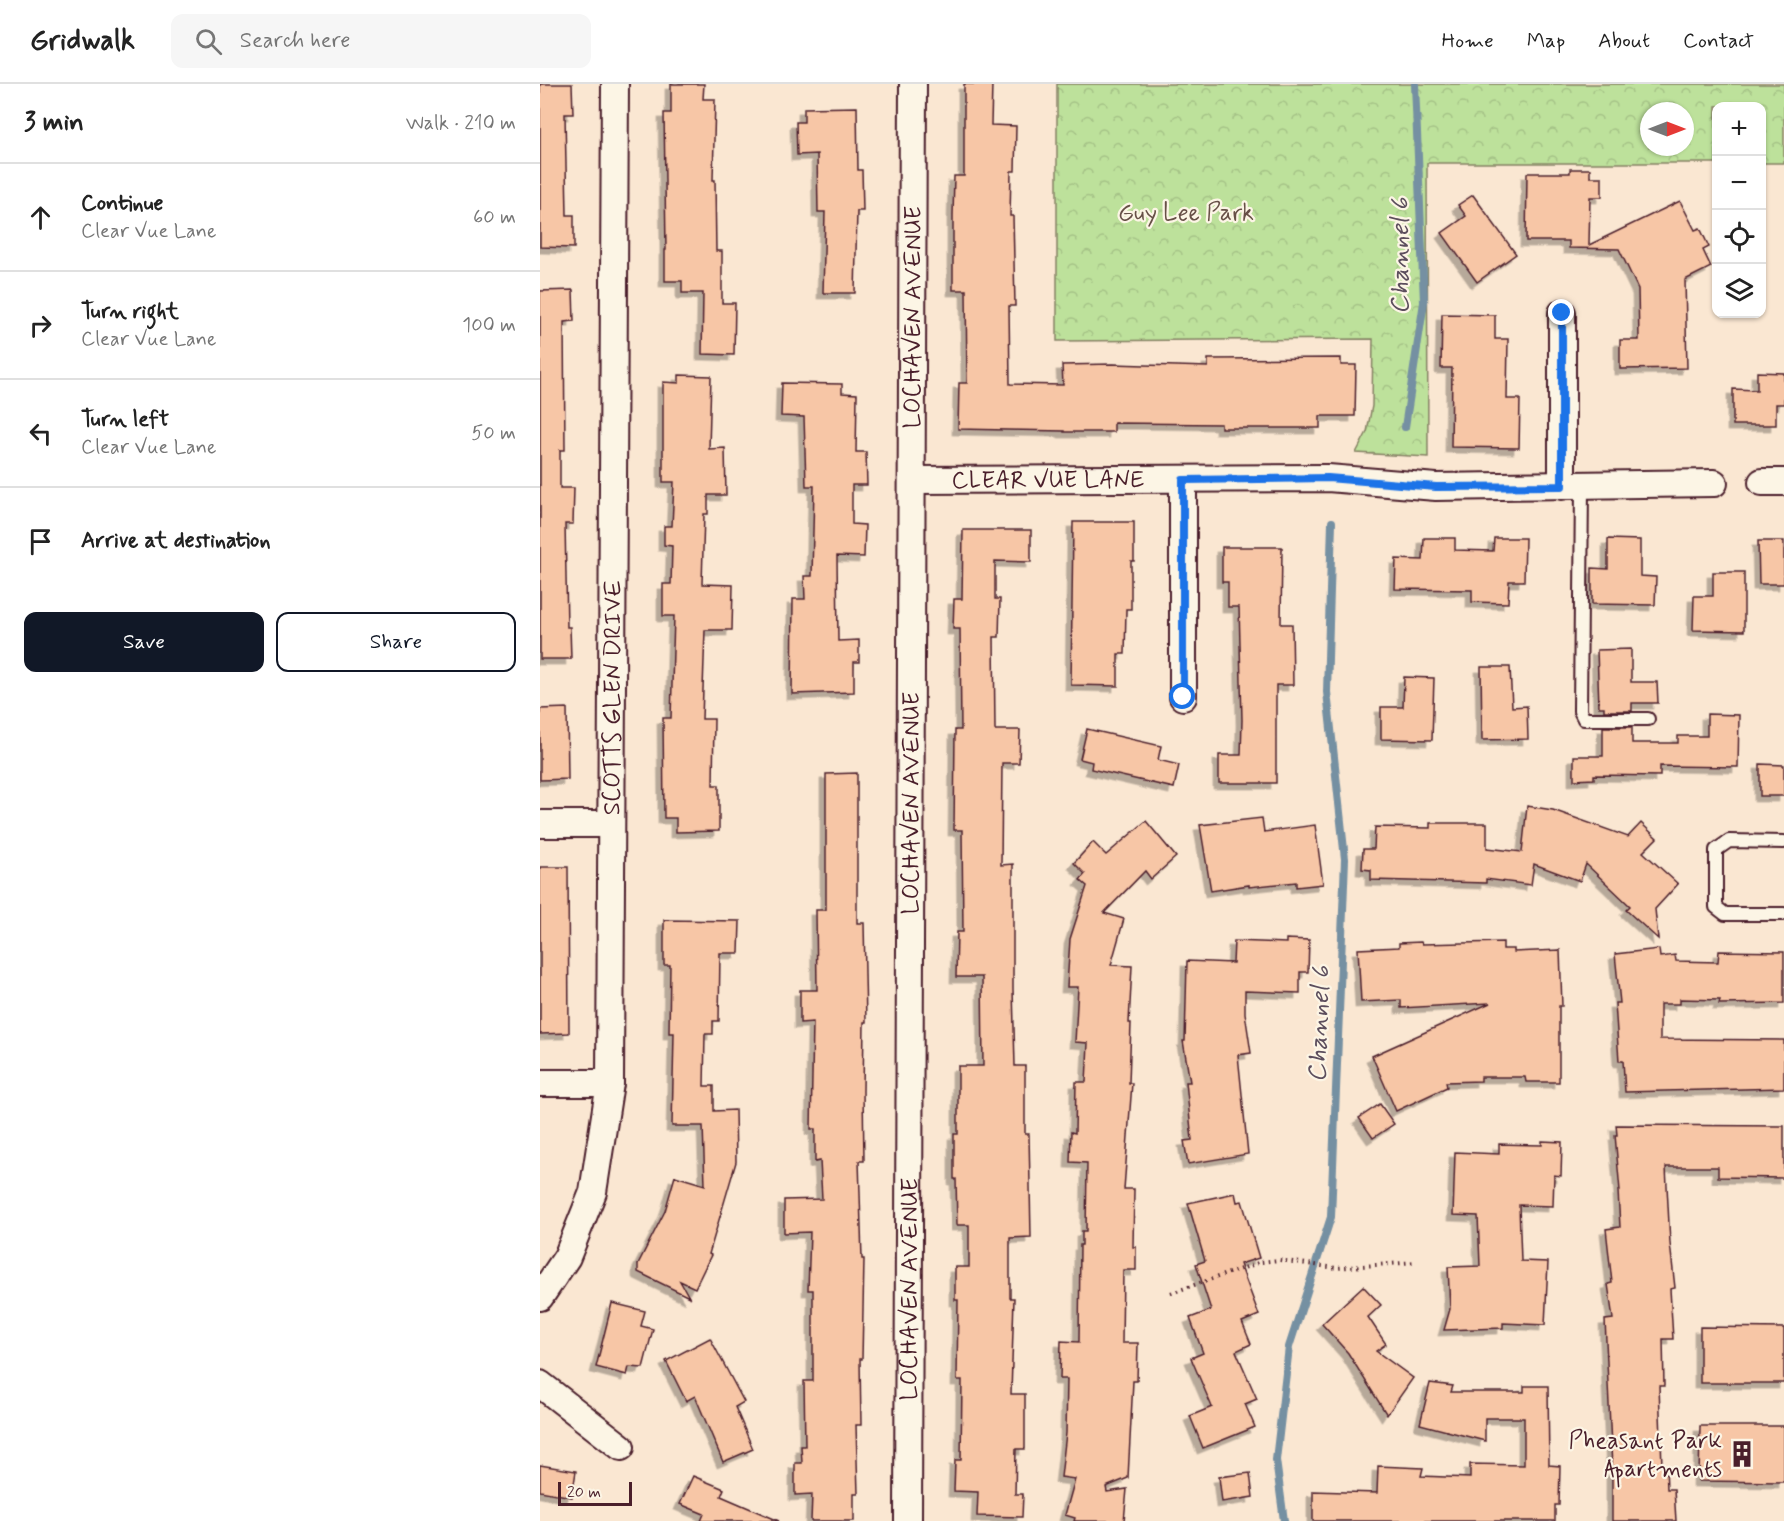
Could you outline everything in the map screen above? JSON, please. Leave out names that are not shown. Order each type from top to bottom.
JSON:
[{"type":"street","name":"SCOTTS GLEN DRIVE","points":[[540,1297],[567,1257],[593,1192],[610,1083],[615,84]]},
{"type":"street","name":"LOCHAVEN AVENUE","points":[[908,1521],[914,84]]},
{"type":"street","points":[[1562,313],[1572,486]]},
{"type":"street","name":"CLEAR VUE LANE","points":[[913,480],[1328,478],[1436,487],[1714,483]]},
{"type":"street","name":"CLEAR VUE LANE","points":[[1183,480],[1183,697]]},
{"type":"street","points":[[540,824],[611,824]]},
{"type":"street","points":[[540,1083],[610,1083]]},
{"type":"street","points":[[540,1384],[621,1447]]},
{"type":"lane","points":[[1572,486],[1580,711],[1584,719],[1648,719]]},
{"type":"lane","points":[[1784,842],[1729,842],[1716,850],[1716,907],[1725,914],[1784,915]]},
{"type":"path","points":[[1171,1293],[1261,1262],[1279,1260],[1336,1268],[1416,1262]]},
{"type":"green space","name":"Guy Lee Park","points":[[1057,84],[1784,84],[1784,163],[1766,163],[1766,102],[1712,102],[1712,163],[1427,163],[1428,457],[1356,453],[1367,432],[1372,406],[1373,339],[1057,341]]},
{"type":"building","points":[[540,84],[572,84],[573,114],[565,114],[567,215],[574,215],[574,248],[540,247]]},
{"type":"building","points":[[671,84],[704,84],[703,99],[715,99],[713,180],[715,180],[716,251],[722,251],[722,303],[735,303],[734,355],[702,354],[703,293],[682,293],[682,281],[665,281],[664,113],[671,113]]},
{"type":"building","points":[[964,84],[992,84],[991,125],[1016,126],[1015,171],[1011,171],[1010,216],[1013,216],[1015,306],[1009,306],[1010,384],[1063,385],[1062,365],[1208,367],[1208,359],[1341,358],[1341,365],[1356,365],[1355,416],[1320,416],[1320,428],[1221,428],[1221,424],[1114,423],[1114,432],[958,429],[959,383],[967,383],[966,290],[953,290],[953,215],[954,176],[964,176]]},
{"type":"building","points":[[857,107],[858,170],[862,170],[863,211],[857,211],[855,293],[823,293],[825,212],[818,212],[817,154],[797,155],[796,122],[804,122],[804,108]]},
{"type":"building","points":[[1570,169],[1590,169],[1590,177],[1602,177],[1602,197],[1590,197],[1589,245],[1680,201],[1695,230],[1700,228],[1709,247],[1703,250],[1711,267],[1685,280],[1687,368],[1620,369],[1620,340],[1639,340],[1638,289],[1619,249],[1569,248],[1569,241],[1526,241],[1527,173],[1570,173]]},
{"type":"building","points":[[1473,195],[1516,254],[1477,282],[1442,233],[1466,216],[1458,205]]},
{"type":"building","points":[[573,290],[574,321],[564,322],[565,450],[560,450],[560,488],[574,488],[573,524],[565,524],[567,627],[570,627],[571,659],[540,659],[540,291]]},
{"type":"building","points":[[1442,314],[1495,315],[1495,339],[1508,339],[1507,399],[1520,399],[1519,448],[1451,447],[1452,368],[1441,368]]},
{"type":"building","points":[[1757,372],[1784,373],[1784,404],[1776,404],[1776,425],[1733,425],[1733,389],[1757,390]]},
{"type":"building","points":[[679,375],[711,376],[709,449],[725,448],[726,495],[708,495],[708,514],[704,514],[702,584],[733,585],[732,630],[705,630],[702,719],[714,719],[713,785],[719,785],[719,831],[676,832],[676,818],[664,818],[663,718],[671,718],[674,616],[663,616],[663,584],[671,584],[672,546],[664,545],[664,526],[672,526],[674,482],[663,482],[663,382],[679,383]]},
{"type":"building","points":[[782,383],[842,384],[842,393],[857,394],[856,452],[866,452],[867,485],[852,485],[852,524],[865,525],[864,557],[837,556],[838,641],[859,640],[859,662],[854,662],[854,692],[792,694],[793,599],[805,599],[804,576],[812,576],[814,486],[806,486],[804,417],[781,416]]},
{"type":"building","points":[[1073,522],[1134,522],[1131,609],[1126,609],[1125,654],[1118,654],[1118,686],[1071,685]]},
{"type":"building","points":[[963,530],[1031,530],[1031,562],[995,561],[995,599],[1000,599],[999,637],[994,637],[995,730],[1020,730],[1019,763],[1002,763],[1001,865],[1013,864],[1015,1066],[1025,1066],[1025,1134],[1029,1134],[1031,1237],[1010,1238],[1010,1298],[1014,1298],[1011,1394],[1025,1394],[1025,1449],[1016,1449],[1015,1494],[1023,1494],[1022,1517],[977,1516],[978,1492],[954,1491],[955,1460],[961,1460],[962,1380],[957,1380],[958,1300],[955,1300],[955,1267],[969,1267],[969,1225],[957,1225],[956,1179],[954,1179],[954,1134],[958,1134],[958,1066],[983,1066],[982,977],[956,977],[957,932],[963,932],[962,830],[954,830],[955,730],[961,730],[960,629],[953,629],[954,599],[962,599]]},
{"type":"building","points":[[1424,538],[1455,538],[1455,550],[1493,551],[1494,538],[1525,538],[1524,581],[1509,581],[1508,603],[1472,602],[1472,590],[1395,589],[1396,559],[1423,560]]},
{"type":"building","points":[[1608,539],[1640,540],[1640,576],[1656,577],[1655,605],[1592,604],[1592,568],[1608,569]]},
{"type":"building","points":[[1758,541],[1784,541],[1784,584],[1759,584]]},
{"type":"building","points":[[1222,547],[1282,547],[1281,624],[1292,624],[1293,685],[1276,685],[1276,783],[1219,783],[1219,755],[1241,755],[1242,720],[1239,607],[1228,607],[1228,582],[1222,582]]},
{"type":"building","points":[[1713,572],[1744,572],[1744,631],[1693,630],[1694,596],[1713,596]]},
{"type":"building","points":[[1631,649],[1631,682],[1657,682],[1658,703],[1632,703],[1632,711],[1604,711],[1604,707],[1599,707],[1597,650]]},
{"type":"building","points":[[1481,667],[1510,667],[1512,707],[1527,706],[1528,739],[1482,740]]},
{"type":"building","points":[[1404,677],[1434,678],[1432,740],[1381,739],[1381,707],[1403,707]]},
{"type":"building","points":[[567,708],[568,779],[540,780],[540,709]]},
{"type":"building","points":[[1707,714],[1739,715],[1738,767],[1660,766],[1660,776],[1594,775],[1594,779],[1574,780],[1574,756],[1603,756],[1603,727],[1632,727],[1632,743],[1678,743],[1678,736],[1707,736]]},
{"type":"building","points":[[1087,729],[1161,746],[1158,760],[1179,765],[1174,788],[1091,769],[1092,762],[1080,759]]},
{"type":"building","points":[[1760,764],[1784,765],[1784,796],[1760,796]]},
{"type":"building","points":[[857,773],[857,923],[864,923],[866,1022],[864,1022],[863,1091],[864,1161],[859,1161],[862,1259],[864,1259],[862,1359],[860,1359],[861,1425],[856,1425],[858,1494],[854,1494],[854,1521],[811,1521],[812,1494],[795,1495],[795,1463],[802,1463],[801,1446],[805,1446],[804,1381],[813,1381],[813,1290],[808,1290],[810,1232],[784,1233],[784,1200],[822,1199],[820,1161],[815,1162],[815,1129],[811,1129],[813,1022],[800,1023],[800,990],[817,990],[816,910],[826,910],[826,774]]},
{"type":"building","points":[[1527,806],[1553,810],[1628,837],[1641,823],[1657,838],[1643,852],[1678,884],[1655,909],[1658,939],[1626,910],[1630,906],[1586,864],[1580,881],[1534,864],[1531,885],[1486,879],[1486,883],[1371,880],[1371,870],[1362,869],[1363,849],[1374,849],[1375,827],[1430,828],[1430,823],[1487,823],[1487,848],[1522,852]]},
{"type":"building","points":[[1262,818],[1264,832],[1315,825],[1323,884],[1296,887],[1296,882],[1249,887],[1249,885],[1211,891],[1200,825]]},
{"type":"building","points":[[1146,821],[1176,857],[1151,879],[1145,871],[1104,913],[1124,919],[1111,965],[1132,966],[1129,1083],[1132,1083],[1124,1189],[1134,1189],[1133,1247],[1136,1247],[1136,1270],[1123,1270],[1122,1343],[1138,1343],[1137,1381],[1133,1381],[1128,1478],[1106,1487],[1107,1492],[1127,1489],[1124,1521],[1074,1521],[1075,1518],[1065,1515],[1075,1479],[1061,1477],[1066,1433],[1067,1379],[1060,1379],[1061,1341],[1079,1342],[1080,1245],[1082,1245],[1082,1231],[1086,1231],[1087,1163],[1070,1162],[1071,1132],[1075,1133],[1076,1082],[1086,1082],[1088,1043],[1075,1042],[1078,987],[1067,987],[1070,939],[1087,886],[1080,880],[1085,874],[1074,863],[1093,842],[1106,855]]},
{"type":"building","points":[[540,867],[568,867],[569,1033],[540,1034]]},
{"type":"building","points":[[664,920],[740,921],[739,953],[720,953],[719,1021],[713,1021],[713,1034],[705,1034],[704,1086],[714,1086],[714,1111],[735,1110],[736,1162],[709,1254],[711,1255],[695,1288],[680,1281],[689,1297],[638,1272],[638,1264],[665,1211],[675,1176],[705,1185],[703,1126],[672,1126],[674,1033],[669,1033],[670,965],[664,965]]},
{"type":"building","points":[[1286,939],[1309,940],[1308,972],[1300,972],[1300,993],[1245,991],[1245,1013],[1251,1053],[1238,1055],[1248,1154],[1188,1164],[1184,1141],[1192,1140],[1186,1082],[1190,1082],[1183,1041],[1185,1041],[1187,961],[1233,963],[1234,941],[1286,943]]},
{"type":"building","points":[[1421,942],[1422,944],[1503,942],[1503,949],[1514,949],[1514,952],[1560,950],[1562,1006],[1559,1006],[1559,1082],[1526,1082],[1525,1077],[1481,1077],[1481,1081],[1446,1082],[1447,1087],[1396,1111],[1372,1056],[1490,1003],[1401,1008],[1401,1000],[1361,1002],[1358,949],[1399,947],[1399,943]]},
{"type":"building","points":[[1659,949],[1660,957],[1675,955],[1676,961],[1718,962],[1719,951],[1784,952],[1784,1003],[1719,1004],[1720,1000],[1680,999],[1680,1004],[1660,1004],[1660,1039],[1784,1040],[1784,1088],[1625,1092],[1623,1061],[1619,1061],[1615,1003],[1620,1003],[1615,954]]},
{"type":"building","points":[[1380,1104],[1394,1124],[1373,1138],[1359,1118]]},
{"type":"building","points":[[1616,1125],[1784,1126],[1784,1178],[1718,1177],[1718,1167],[1666,1167],[1675,1288],[1670,1289],[1673,1339],[1663,1339],[1664,1386],[1659,1386],[1662,1466],[1666,1466],[1667,1489],[1674,1489],[1676,1521],[1612,1521],[1612,1468],[1605,1320],[1613,1319],[1608,1284],[1612,1283],[1606,1229],[1620,1227]]},
{"type":"building","points":[[1542,1141],[1562,1142],[1561,1176],[1554,1175],[1553,1206],[1519,1205],[1521,1261],[1548,1262],[1545,1325],[1503,1323],[1503,1328],[1444,1330],[1450,1309],[1448,1267],[1480,1266],[1478,1216],[1453,1215],[1455,1152],[1499,1154],[1499,1144],[1542,1145]]},
{"type":"building","points":[[1235,1193],[1237,1202],[1242,1201],[1259,1258],[1240,1264],[1259,1315],[1242,1322],[1251,1344],[1236,1351],[1257,1399],[1245,1404],[1255,1427],[1203,1448],[1190,1416],[1212,1407],[1191,1358],[1203,1353],[1190,1318],[1211,1310],[1196,1264],[1205,1261],[1188,1203]]},
{"type":"building","points":[[1363,1286],[1381,1305],[1368,1317],[1386,1344],[1376,1351],[1413,1378],[1387,1415],[1348,1353],[1322,1324]]},
{"type":"building","points":[[612,1303],[645,1311],[641,1326],[653,1329],[643,1368],[629,1367],[627,1375],[596,1367]]},
{"type":"building","name":"Pheasant Park Apartments","points":[[1700,1327],[1784,1328],[1784,1383],[1700,1383]]},
{"type":"building","points":[[710,1338],[744,1402],[735,1407],[753,1449],[723,1462],[695,1396],[686,1401],[666,1361]]},
{"type":"building","points":[[1430,1383],[1453,1386],[1451,1392],[1524,1392],[1524,1386],[1548,1386],[1549,1465],[1560,1466],[1559,1505],[1555,1505],[1555,1521],[1313,1521],[1313,1491],[1377,1493],[1378,1466],[1423,1468],[1421,1476],[1470,1478],[1470,1464],[1524,1465],[1524,1418],[1485,1418],[1485,1441],[1420,1424]]},
{"type":"building","name":"Pheasant Park Apartments","points":[[1700,1426],[1784,1426],[1784,1482],[1699,1481]]},
{"type":"building","points":[[540,1465],[576,1471],[572,1497],[540,1491]]},
{"type":"building","points":[[1250,1473],[1253,1497],[1222,1502],[1219,1477]]},
{"type":"building","points":[[693,1476],[724,1489],[721,1496],[779,1521],[701,1521],[704,1514],[680,1504]]},
{"type":"waterway","name":"Channel 6","points":[[1405,427],[1424,302],[1415,84]]},
{"type":"waterway","name":"Channel 6","points":[[1284,1521],[1276,1460],[1289,1347],[1331,1217],[1345,859],[1327,692],[1332,522]]},
{"type":"place","name":"Pheasant Park Apartments","points":[[1742,1454]]},
{"type":"route","points":[[1183,697],[1183,480],[1328,478],[1436,487],[1562,486],[1562,313]]}]
